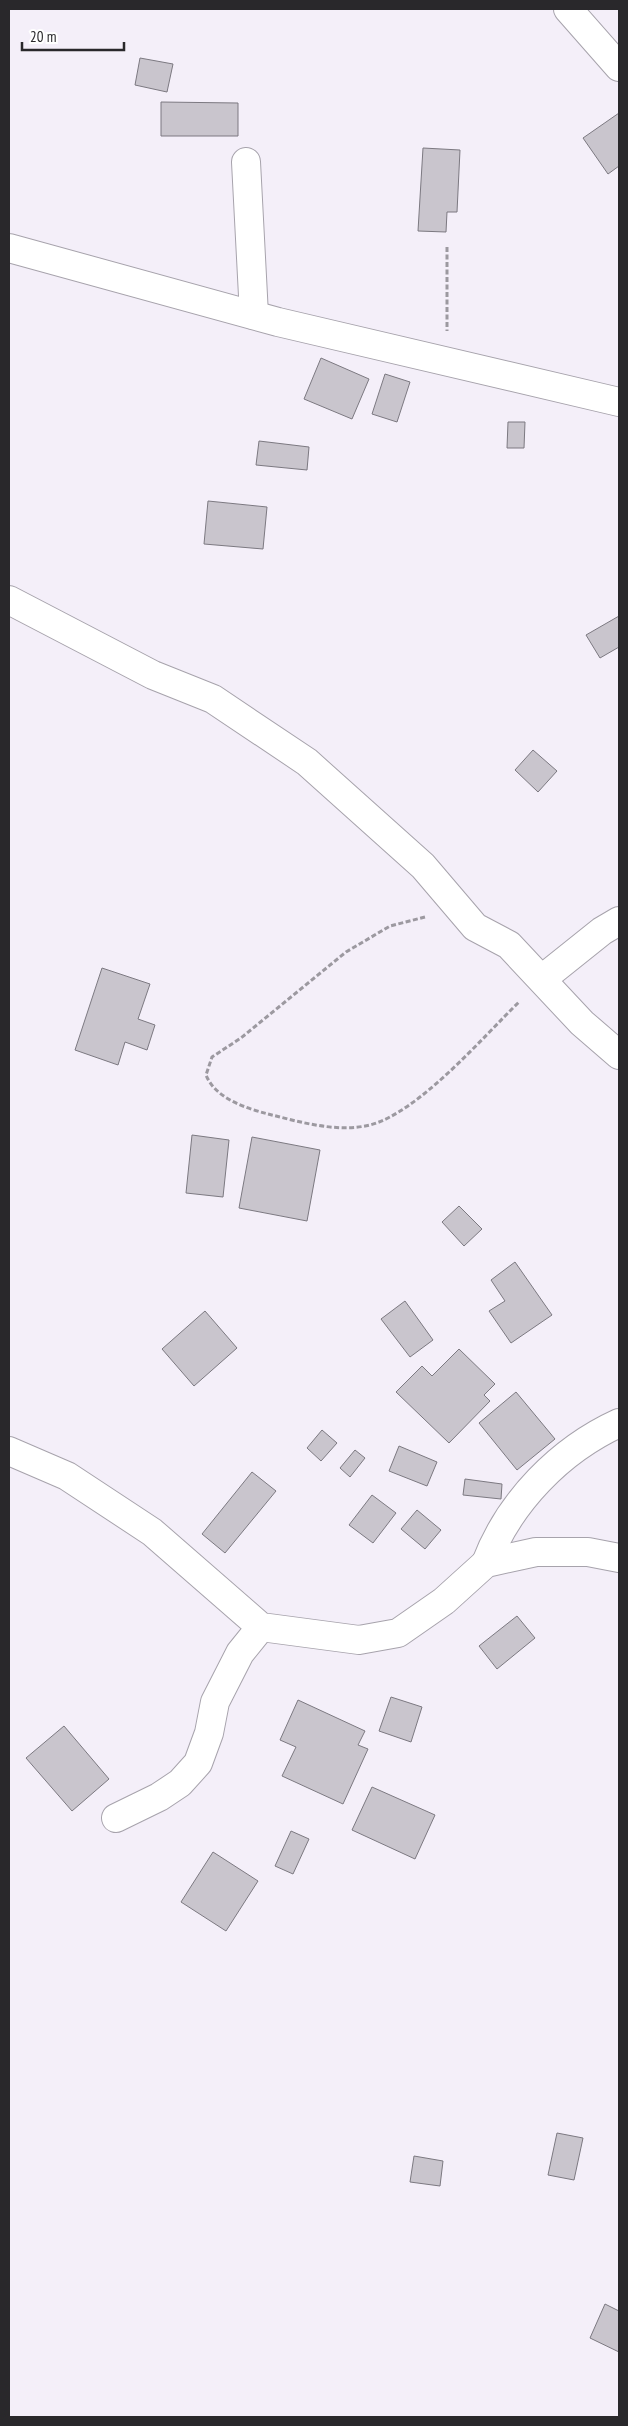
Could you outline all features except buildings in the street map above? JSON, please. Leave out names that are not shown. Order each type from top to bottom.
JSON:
[{"type":"street","points":[[568,9],[619,67]]},
{"type":"street","points":[[246,162],[254,315]]},
{"type":"street","points":[[9,248],[254,315],[619,402]]},
{"type":"street","points":[[9,600],[153,675],[213,699],[307,762],[423,866],[475,927],[509,945],[542,978],[582,1023],[619,1055]]},
{"type":"street","points":[[542,978],[619,921]]},
{"type":"street","points":[[9,1451],[67,1476],[152,1532],[261,1627],[359,1640],[398,1633],[444,1601],[486,1563],[502,1527],[534,1485],[566,1455],[599,1432],[619,1424]]},
{"type":"street","points":[[486,1563],[536,1552],[588,1552],[619,1558]]},
{"type":"street","points":[[116,1818],[159,1797],[180,1783],[198,1762],[209,1733],[215,1702],[240,1653],[261,1627]]},
{"type":"path","points":[[444,361],[449,315],[447,247]]},
{"type":"path","points":[[475,927],[434,914],[390,926],[346,952],[241,1038],[212,1057],[206,1075],[210,1084],[227,1098],[265,1113],[321,1127],[368,1125],[394,1116],[447,1074],[542,978]]}]
